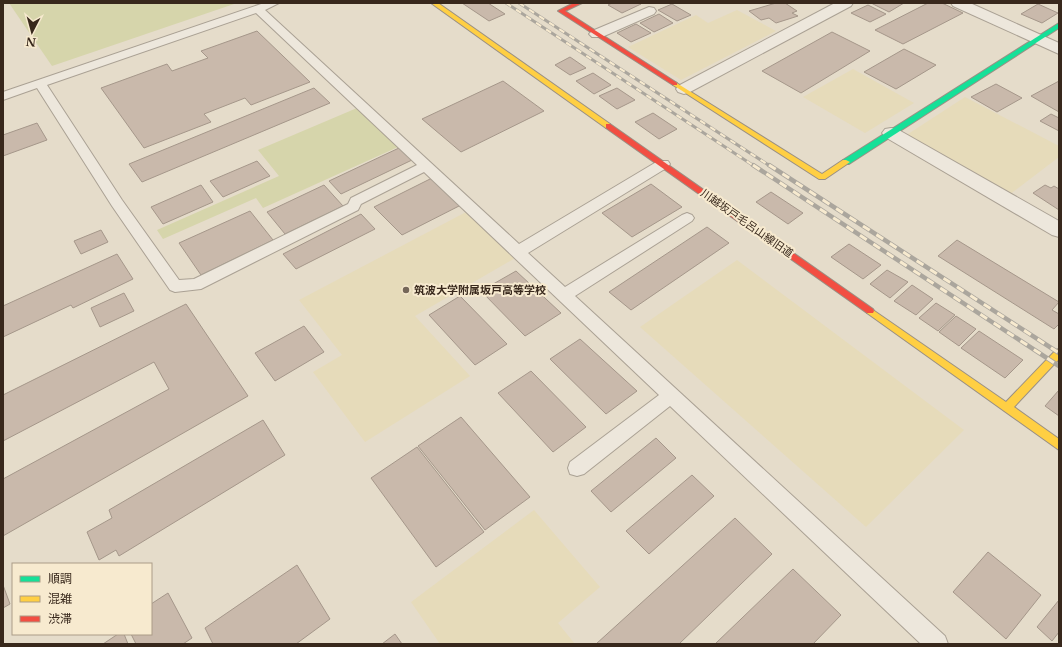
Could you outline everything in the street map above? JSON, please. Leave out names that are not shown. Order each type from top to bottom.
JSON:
[{"type":"street","name":"川越坂戸毛呂山線旧道","points":[[434,3],[1059,444]]},
{"type":"street","points":[[579,3],[561,11],[822,177],[1059,25]]},
{"type":"street","points":[[684,89],[846,3]]},
{"type":"street","points":[[958,3],[1059,49]]},
{"type":"street","points":[[597,34],[649,11]]},
{"type":"street","points":[[891,133],[1059,230]]},
{"type":"street","points":[[1007,408],[1059,353]]},
{"type":"lane","points":[[3,96],[274,3]]},
{"type":"lane","points":[[258,8],[937,644]]},
{"type":"lane","points":[[40,83],[117,203],[175,286],[196,285],[353,207],[356,201],[426,166]]},
{"type":"lane","points":[[518,252],[663,164]]},
{"type":"lane","points":[[564,295],[687,218]]},
{"type":"lane","points":[[577,468],[671,395]]},
{"type":"shaded area","points":[[737,10],[776,31],[681,80],[628,47],[696,15],[708,23]]},
{"type":"shaded area","points":[[853,69],[914,103],[865,133],[803,97]]},
{"type":"shaded area","points":[[965,97],[1059,146],[1059,157],[1009,195],[905,136]]},
{"type":"shaded area","points":[[468,211],[517,257],[415,316],[470,376],[365,442],[313,372],[342,355],[299,300]]},
{"type":"shaded area","points":[[737,260],[964,430],[866,527],[640,327]]},
{"type":"shaded area","points":[[534,510],[600,587],[558,623],[575,644],[440,644],[411,602]]},
{"type":"green space","points":[[9,3],[237,3],[52,66]]},
{"type":"green space","points":[[357,108],[398,147],[263,208],[256,198],[163,239],[157,230],[279,176],[258,150]]},
{"type":"building","points":[[462,3],[488,3],[505,14],[489,21]]},
{"type":"building","points":[[612,3],[641,4],[622,13],[608,5]]},
{"type":"building","points":[[776,3],[785,3],[797,11],[792,13],[798,16],[776,23],[769,18],[761,20],[749,11]]},
{"type":"building","points":[[871,3],[904,3],[889,12]]},
{"type":"building","points":[[928,3],[942,3],[963,13],[903,44],[875,30]]},
{"type":"building","points":[[672,4],[691,15],[677,21],[658,10]]},
{"type":"building","points":[[1038,4],[1058,13],[1042,23],[1021,14]]},
{"type":"building","points":[[868,5],[886,14],[870,22],[851,13]]},
{"type":"building","points":[[659,14],[673,23],[654,32],[640,23]]},
{"type":"building","points":[[636,24],[651,33],[631,42],[617,33]]},
{"type":"building","points":[[257,31],[310,82],[251,105],[245,98],[204,114],[211,122],[144,148],[101,88],[167,64],[172,71],[208,58],[201,51]]},
{"type":"building","points":[[832,32],[870,51],[801,93],[762,71]]},
{"type":"building","points":[[904,49],[936,65],[896,89],[864,72]]},
{"type":"building","points":[[570,57],[586,68],[570,75],[555,65]]},
{"type":"building","points":[[593,73],[611,85],[594,94],[576,81]]},
{"type":"building","points":[[503,81],[544,111],[461,152],[422,119]]},
{"type":"building","points":[[1059,81],[1059,112],[1031,96]]},
{"type":"building","points":[[996,84],[1022,98],[997,112],[971,97]]},
{"type":"building","points":[[314,88],[330,103],[142,182],[129,164]]},
{"type":"building","points":[[617,88],[635,100],[617,109],[599,96]]},
{"type":"building","points":[[653,113],[677,129],[659,139],[635,122]]},
{"type":"building","points":[[1051,114],[1059,118],[1059,131],[1040,121]]},
{"type":"building","points":[[37,123],[47,140],[3,156],[3,135]]},
{"type":"building","points":[[399,148],[412,160],[341,194],[329,181]]},
{"type":"building","points":[[257,161],[270,176],[223,197],[210,181]]},
{"type":"building","points":[[434,177],[463,204],[402,235],[374,207]]},
{"type":"building","points":[[651,184],[682,207],[632,237],[602,213]]},
{"type":"building","points":[[201,185],[213,202],[163,224],[151,207]]},
{"type":"building","points":[[324,185],[343,206],[285,234],[267,212]]},
{"type":"building","points":[[1045,185],[1051,188],[1054,186],[1059,189],[1059,210],[1033,193]]},
{"type":"building","points":[[771,192],[803,213],[788,224],[756,202]]},
{"type":"building","points":[[250,211],[273,240],[201,275],[179,243]]},
{"type":"building","points":[[361,214],[375,229],[296,269],[283,254]]},
{"type":"building","points":[[707,227],[729,243],[631,310],[609,292]]},
{"type":"building","points":[[101,230],[108,242],[81,254],[74,241]]},
{"type":"building","points":[[957,240],[1059,302],[1052,310],[1059,314],[1059,324],[1054,329],[938,256]]},
{"type":"building","points":[[849,244],[881,265],[863,279],[831,257]]},
{"type":"building","points":[[117,254],[133,279],[73,308],[71,305],[3,337],[3,306]]},
{"type":"building","points":[[887,270],[908,282],[890,298],[870,284]]},
{"type":"building","points":[[516,271],[561,313],[525,336],[481,291]]},
{"type":"building","points":[[912,285],[933,299],[916,315],[894,301]]},
{"type":"building","points":[[124,293],[134,311],[100,327],[91,308]]},
{"type":"building","points":[[460,296],[507,344],[475,365],[429,315]]},
{"type":"building","points":[[936,303],[955,315],[938,331],[919,318]]},
{"type":"building","points":[[186,304],[248,396],[3,536],[3,479],[169,389],[154,362],[3,441],[3,395]]},
{"type":"building","points":[[956,316],[976,329],[959,346],[939,332]]},
{"type":"building","points":[[304,326],[324,352],[275,381],[255,353]]},
{"type":"building","points":[[979,331],[1023,360],[1005,378],[961,348]]},
{"type":"building","points":[[580,339],[637,391],[606,414],[550,359]]},
{"type":"building","points":[[531,371],[586,427],[553,452],[498,393]]},
{"type":"building","points":[[1059,390],[1059,416],[1045,406]]},
{"type":"building","points":[[461,417],[530,497],[485,530],[418,446]]},
{"type":"building","points":[[263,420],[285,455],[119,556],[116,550],[99,560],[87,532],[112,518],[109,510]]},
{"type":"building","points":[[656,438],[676,458],[611,512],[591,491]]},
{"type":"building","points":[[417,447],[484,532],[436,567],[371,478]]},
{"type":"building","points":[[692,475],[714,496],[649,554],[626,531]]},
{"type":"building","points":[[735,518],[772,554],[679,644],[596,644]]},
{"type":"building","points":[[988,552],[1041,595],[1006,639],[953,592]]},
{"type":"building","points":[[297,565],[330,619],[296,644],[213,644],[205,628]]},
{"type":"building","points":[[793,569],[841,615],[813,644],[715,644]]},
{"type":"building","points":[[3,585],[10,604],[3,608]]},
{"type":"building","points":[[168,593],[192,638],[183,644],[136,644],[132,635],[152,635],[152,603]]},
{"type":"building","points":[[1059,600],[1059,632],[1052,641],[1037,627]]},
{"type":"building","points":[[395,634],[402,644],[382,644]]},
{"type":"building","points":[[116,635],[124,635],[128,644],[103,644]]},
{"type":"railway","points":[[506,3],[754,166]]},
{"type":"railway","points":[[519,3],[770,166]]},
{"type":"railway","points":[[753,165],[1059,366]]},
{"type":"railway","points":[[769,165],[1059,353]]},
{"type":"traffic: fast","points":[[846,162],[1059,25]]},
{"type":"traffic: slow","points":[[434,3],[608,126]]},
{"type":"traffic: slow","points":[[675,84],[822,177],[846,162]]},
{"type":"traffic: slow","points":[[870,311],[1059,445]]},
{"type":"traffic: slow","points":[[1007,408],[1059,353]]},
{"type":"traffic: jam","points":[[579,3],[561,11],[675,84]]},
{"type":"traffic: jam","points":[[608,126],[870,311]]},
{"type":"place","name":"筑波大学附属坂戸高等学校","points":[[406,290]]}]
